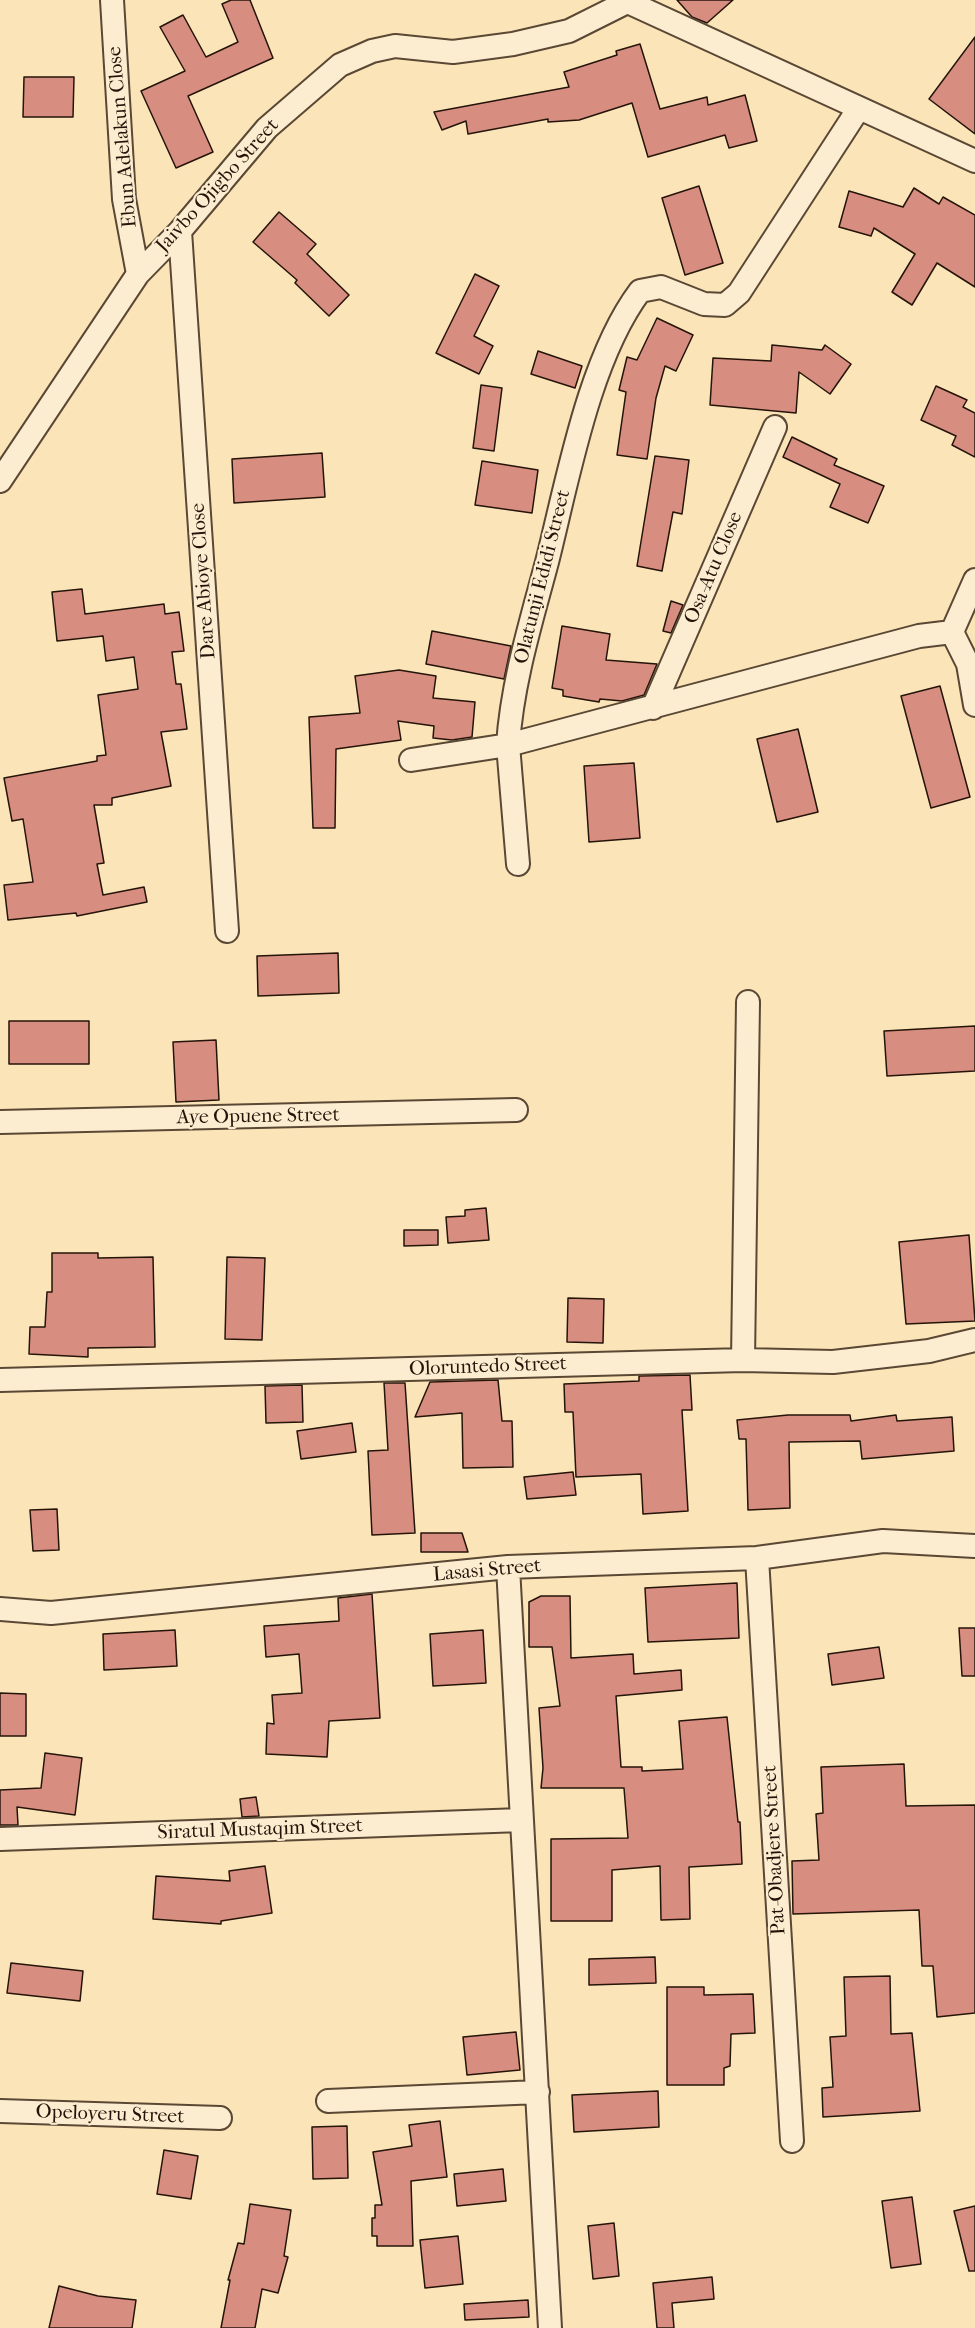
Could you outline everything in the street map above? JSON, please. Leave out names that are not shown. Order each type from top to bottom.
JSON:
[{"type":"street","name":"Ebun Adelakun Close","points":[[112,0],[124,199],[138,274]]},
{"type":"street","name":"Jaivbo Ojigbo Street","points":[[0,481],[138,274],[180,231],[267,128],[340,64],[372,51],[395,46],[453,52],[513,44],[568,31],[631,1]]},
{"type":"street","points":[[631,1],[975,161]]},
{"type":"street","name":"Olatunji Edidi Street","points":[[518,864],[508,745],[513,694],[582,423],[613,337],[626,310],[640,291],[661,287],[704,304],[725,305],[739,293],[859,108]]},
{"type":"street","name":"Dare Abioye Close","points":[[180,231],[227,931]]},
{"type":"street","name":"Osa-Atu Close","points":[[653,708],[775,427]]},
{"type":"street","points":[[952,632],[975,580]]},
{"type":"street","points":[[411,760],[508,745],[919,636],[952,632]]},
{"type":"street","points":[[952,632],[968,664],[975,705]]},
{"type":"street","points":[[742,1360],[748,1002]]},
{"type":"street","name":"Aye Opuene Street","points":[[0,1122],[516,1110]]},
{"type":"street","name":"Oloruntedo Street","points":[[0,1380],[742,1360],[833,1362],[929,1351],[975,1340]]},
{"type":"street","name":"Lasasi Street","points":[[0,1610],[51,1613],[508,1567],[757,1558],[883,1541],[975,1546]]},
{"type":"street","name":"Pat-Obadjere Street","points":[[757,1558],[792,2141]]},
{"type":"street","points":[[508,1567],[550,2328]]},
{"type":"street","name":"Siratul Mustaqim Street","points":[[0,1839],[521,1820]]},
{"type":"street","points":[[328,2101],[538,2092]]},
{"type":"street","name":"Opeloyeru Street","points":[[0,2111],[220,2118]]},
{"type":"building","points":[[231,0],[250,0],[273,58],[188,96],[213,152],[176,168],[141,91],[185,71],[160,27],[183,15],[206,57],[238,42],[222,4]]},
{"type":"building","points":[[677,0],[733,0],[707,23],[692,17]]},
{"type":"building","points":[[975,37],[975,134],[929,99]]},
{"type":"building","points":[[640,44],[660,109],[707,97],[708,105],[745,95],[757,141],[729,148],[725,135],[648,157],[632,103],[579,120],[548,122],[548,119],[468,134],[466,121],[442,130],[434,112],[569,87],[564,72],[617,55],[616,51]]},
{"type":"building","points":[[24,77],[74,77],[73,117],[23,117]]},
{"type":"building","points":[[699,186],[723,263],[685,275],[662,198]]},
{"type":"building","points":[[914,188],[939,204],[943,197],[975,215],[975,287],[937,263],[912,305],[892,292],[915,254],[874,228],[871,236],[839,227],[849,191],[903,207]]},
{"type":"building","points":[[279,212],[316,244],[307,254],[349,295],[329,316],[295,283],[297,280],[253,242]]},
{"type":"building","points":[[475,274],[499,286],[474,336],[493,346],[479,374],[436,353]]},
{"type":"building","points":[[657,318],[693,335],[676,371],[665,366],[656,398],[647,459],[617,455],[626,392],[619,390],[627,357],[637,360]]},
{"type":"building","points":[[772,345],[822,350],[825,345],[851,364],[830,394],[799,372],[796,413],[710,405],[713,358],[771,361]]},
{"type":"building","points":[[538,351],[582,366],[575,388],[531,374]]},
{"type":"building","points":[[481,385],[502,388],[494,451],[473,448]]},
{"type":"building","points":[[936,386],[967,400],[963,407],[975,413],[975,457],[952,445],[956,436],[921,420]]},
{"type":"building","points":[[792,437],[837,459],[834,465],[884,486],[868,523],[830,507],[840,484],[783,457]]},
{"type":"building","points":[[322,453],[325,497],[234,503],[232,459]]},
{"type":"building","points":[[655,456],[689,460],[682,514],[673,512],[662,571],[637,566]]},
{"type":"building","points":[[482,461],[538,470],[532,513],[475,505]]},
{"type":"building","points":[[82,589],[85,614],[164,604],[165,614],[179,612],[184,651],[172,652],[176,684],[181,684],[187,729],[161,732],[171,786],[112,798],[112,805],[94,805],[104,863],[97,864],[103,895],[144,887],[147,902],[77,916],[76,913],[8,920],[4,885],[33,882],[23,819],[12,821],[4,778],[97,761],[97,756],[106,755],[98,695],[138,689],[134,657],[106,661],[103,636],[57,641],[52,592]]},
{"type":"building","points":[[671,601],[683,605],[671,633],[663,631]]},
{"type":"building","points":[[562,626],[610,634],[606,660],[657,664],[644,695],[622,701],[600,699],[599,702],[563,696],[563,690],[552,688]]},
{"type":"building","points":[[432,631],[511,646],[504,679],[426,664]]},
{"type":"building","points":[[399,670],[436,676],[433,698],[475,702],[472,737],[452,740],[433,738],[434,726],[398,721],[401,740],[336,749],[335,828],[313,828],[309,717],[360,713],[355,676]]},
{"type":"building","points":[[940,686],[970,797],[931,808],[901,696]]},
{"type":"building","points":[[798,729],[818,812],[777,822],[757,739]]},
{"type":"building","points":[[634,763],[640,838],[589,842],[584,766]]},
{"type":"building","points":[[338,953],[339,993],[258,996],[257,956]]},
{"type":"building","points":[[9,1021],[89,1021],[89,1064],[9,1064]]},
{"type":"building","points":[[975,1026],[975,1071],[887,1076],[884,1031]]},
{"type":"building","points":[[216,1040],[219,1100],[176,1102],[173,1042]]},
{"type":"building","points":[[486,1208],[489,1240],[448,1243],[446,1217],[465,1216],[465,1210]]},
{"type":"building","points":[[404,1230],[438,1230],[438,1245],[404,1246]]},
{"type":"building","points":[[969,1235],[975,1321],[906,1324],[899,1242]]},
{"type":"building","points":[[52,1253],[98,1253],[98,1258],[153,1257],[155,1347],[88,1348],[88,1357],[29,1354],[30,1327],[45,1327],[47,1292],[52,1292]]},
{"type":"building","points":[[227,1257],[265,1258],[262,1340],[225,1339]]},
{"type":"building","points":[[568,1298],[604,1299],[603,1343],[567,1342]]},
{"type":"building","points":[[690,1375],[692,1410],[682,1410],[688,1511],[643,1514],[641,1474],[576,1477],[573,1412],[565,1412],[564,1384],[639,1381],[639,1376]]},
{"type":"building","points":[[498,1380],[502,1421],[512,1421],[513,1467],[463,1468],[462,1413],[415,1417],[430,1382]]},
{"type":"building","points":[[384,1383],[405,1383],[415,1533],[372,1535],[368,1451],[388,1450]]},
{"type":"building","points":[[302,1385],[303,1422],[266,1423],[265,1386]]},
{"type":"building","points":[[788,1415],[850,1415],[851,1421],[896,1415],[897,1421],[952,1417],[954,1451],[862,1459],[860,1441],[789,1442],[790,1508],[748,1510],[746,1439],[739,1439],[737,1420]]},
{"type":"building","points":[[352,1423],[356,1452],[301,1459],[297,1431]]},
{"type":"building","points":[[573,1472],[576,1495],[527,1499],[524,1477]]},
{"type":"building","points":[[57,1509],[59,1550],[33,1551],[30,1510]]},
{"type":"building","points":[[421,1533],[462,1533],[468,1552],[421,1552]]},
{"type":"building","points":[[737,1583],[739,1638],[648,1642],[645,1588]]},
{"type":"building","points":[[372,1594],[380,1718],[329,1721],[327,1757],[266,1754],[267,1723],[274,1724],[272,1695],[302,1693],[299,1654],[266,1657],[264,1626],[339,1621],[338,1598]]},
{"type":"building","points":[[541,1596],[570,1596],[571,1658],[633,1654],[634,1674],[681,1670],[682,1690],[616,1696],[621,1767],[642,1767],[642,1771],[683,1769],[679,1721],[727,1717],[738,1822],[740,1822],[742,1864],[689,1867],[690,1919],[661,1920],[660,1866],[612,1870],[612,1921],[551,1921],[551,1839],[628,1838],[624,1788],[541,1788],[543,1768],[539,1708],[560,1706],[552,1647],[529,1647],[529,1602]]},
{"type":"building","points":[[959,1628],[975,1628],[975,1676],[962,1676]]},
{"type":"building","points":[[175,1630],[177,1666],[104,1670],[103,1634]]},
{"type":"building","points":[[483,1630],[486,1683],[433,1686],[430,1634]]},
{"type":"building","points":[[879,1647],[884,1678],[832,1685],[828,1654]]},
{"type":"building","points":[[0,1693],[26,1694],[26,1736],[0,1736]]},
{"type":"building","points":[[45,1753],[82,1758],[75,1815],[17,1807],[18,1825],[0,1825],[0,1790],[41,1788]]},
{"type":"building","points":[[904,1764],[906,1806],[975,1805],[975,2013],[937,2017],[933,1966],[922,1966],[919,1910],[793,1914],[792,1861],[819,1860],[816,1814],[823,1813],[821,1767]]},
{"type":"building","points":[[256,1797],[259,1816],[242,1817],[240,1799]]},
{"type":"building","points":[[265,1866],[272,1913],[221,1921],[221,1924],[153,1919],[156,1876],[230,1881],[229,1871]]},
{"type":"building","points":[[655,1957],[656,1983],[589,1985],[589,1959]]},
{"type":"building","points":[[11,1963],[83,1971],[80,2001],[7,1993]]},
{"type":"building","points":[[890,1976],[891,2034],[912,2033],[920,2111],[823,2117],[822,2088],[833,2087],[830,2037],[846,2036],[844,1977]]},
{"type":"building","points":[[667,1987],[704,1987],[704,1995],[753,1994],[755,2033],[731,2034],[730,2066],[724,2068],[724,2085],[667,2085]]},
{"type":"building","points":[[516,2032],[520,2070],[467,2075],[463,2037]]},
{"type":"building","points":[[658,2091],[659,2127],[574,2132],[572,2095]]},
{"type":"building","points":[[440,2121],[447,2177],[411,2181],[413,2246],[377,2246],[377,2236],[372,2236],[372,2218],[375,2218],[375,2205],[382,2205],[373,2152],[412,2146],[409,2125]]},
{"type":"building","points":[[347,2126],[348,2178],[313,2179],[312,2127]]},
{"type":"building","points":[[164,2150],[198,2156],[191,2199],[157,2194]]},
{"type":"building","points":[[503,2169],[506,2201],[457,2206],[454,2174]]},
{"type":"building","points":[[912,2197],[921,2264],[891,2268],[882,2201]]},
{"type":"building","points":[[250,2204],[291,2210],[284,2256],[288,2257],[278,2293],[262,2289],[255,2328],[221,2328],[230,2280],[228,2280],[238,2243],[244,2244]]},
{"type":"building","points":[[975,2206],[975,2271],[969,2271],[954,2211]]},
{"type":"building","points":[[614,2223],[619,2276],[593,2279],[588,2226]]},
{"type":"building","points":[[458,2236],[463,2284],[425,2288],[420,2240]]},
{"type":"building","points":[[712,2277],[714,2299],[672,2303],[674,2328],[657,2328],[653,2283]]},
{"type":"building","points":[[59,2286],[98,2296],[136,2300],[132,2328],[49,2328]]},
{"type":"building","points":[[528,2300],[529,2317],[465,2320],[464,2304]]}]
